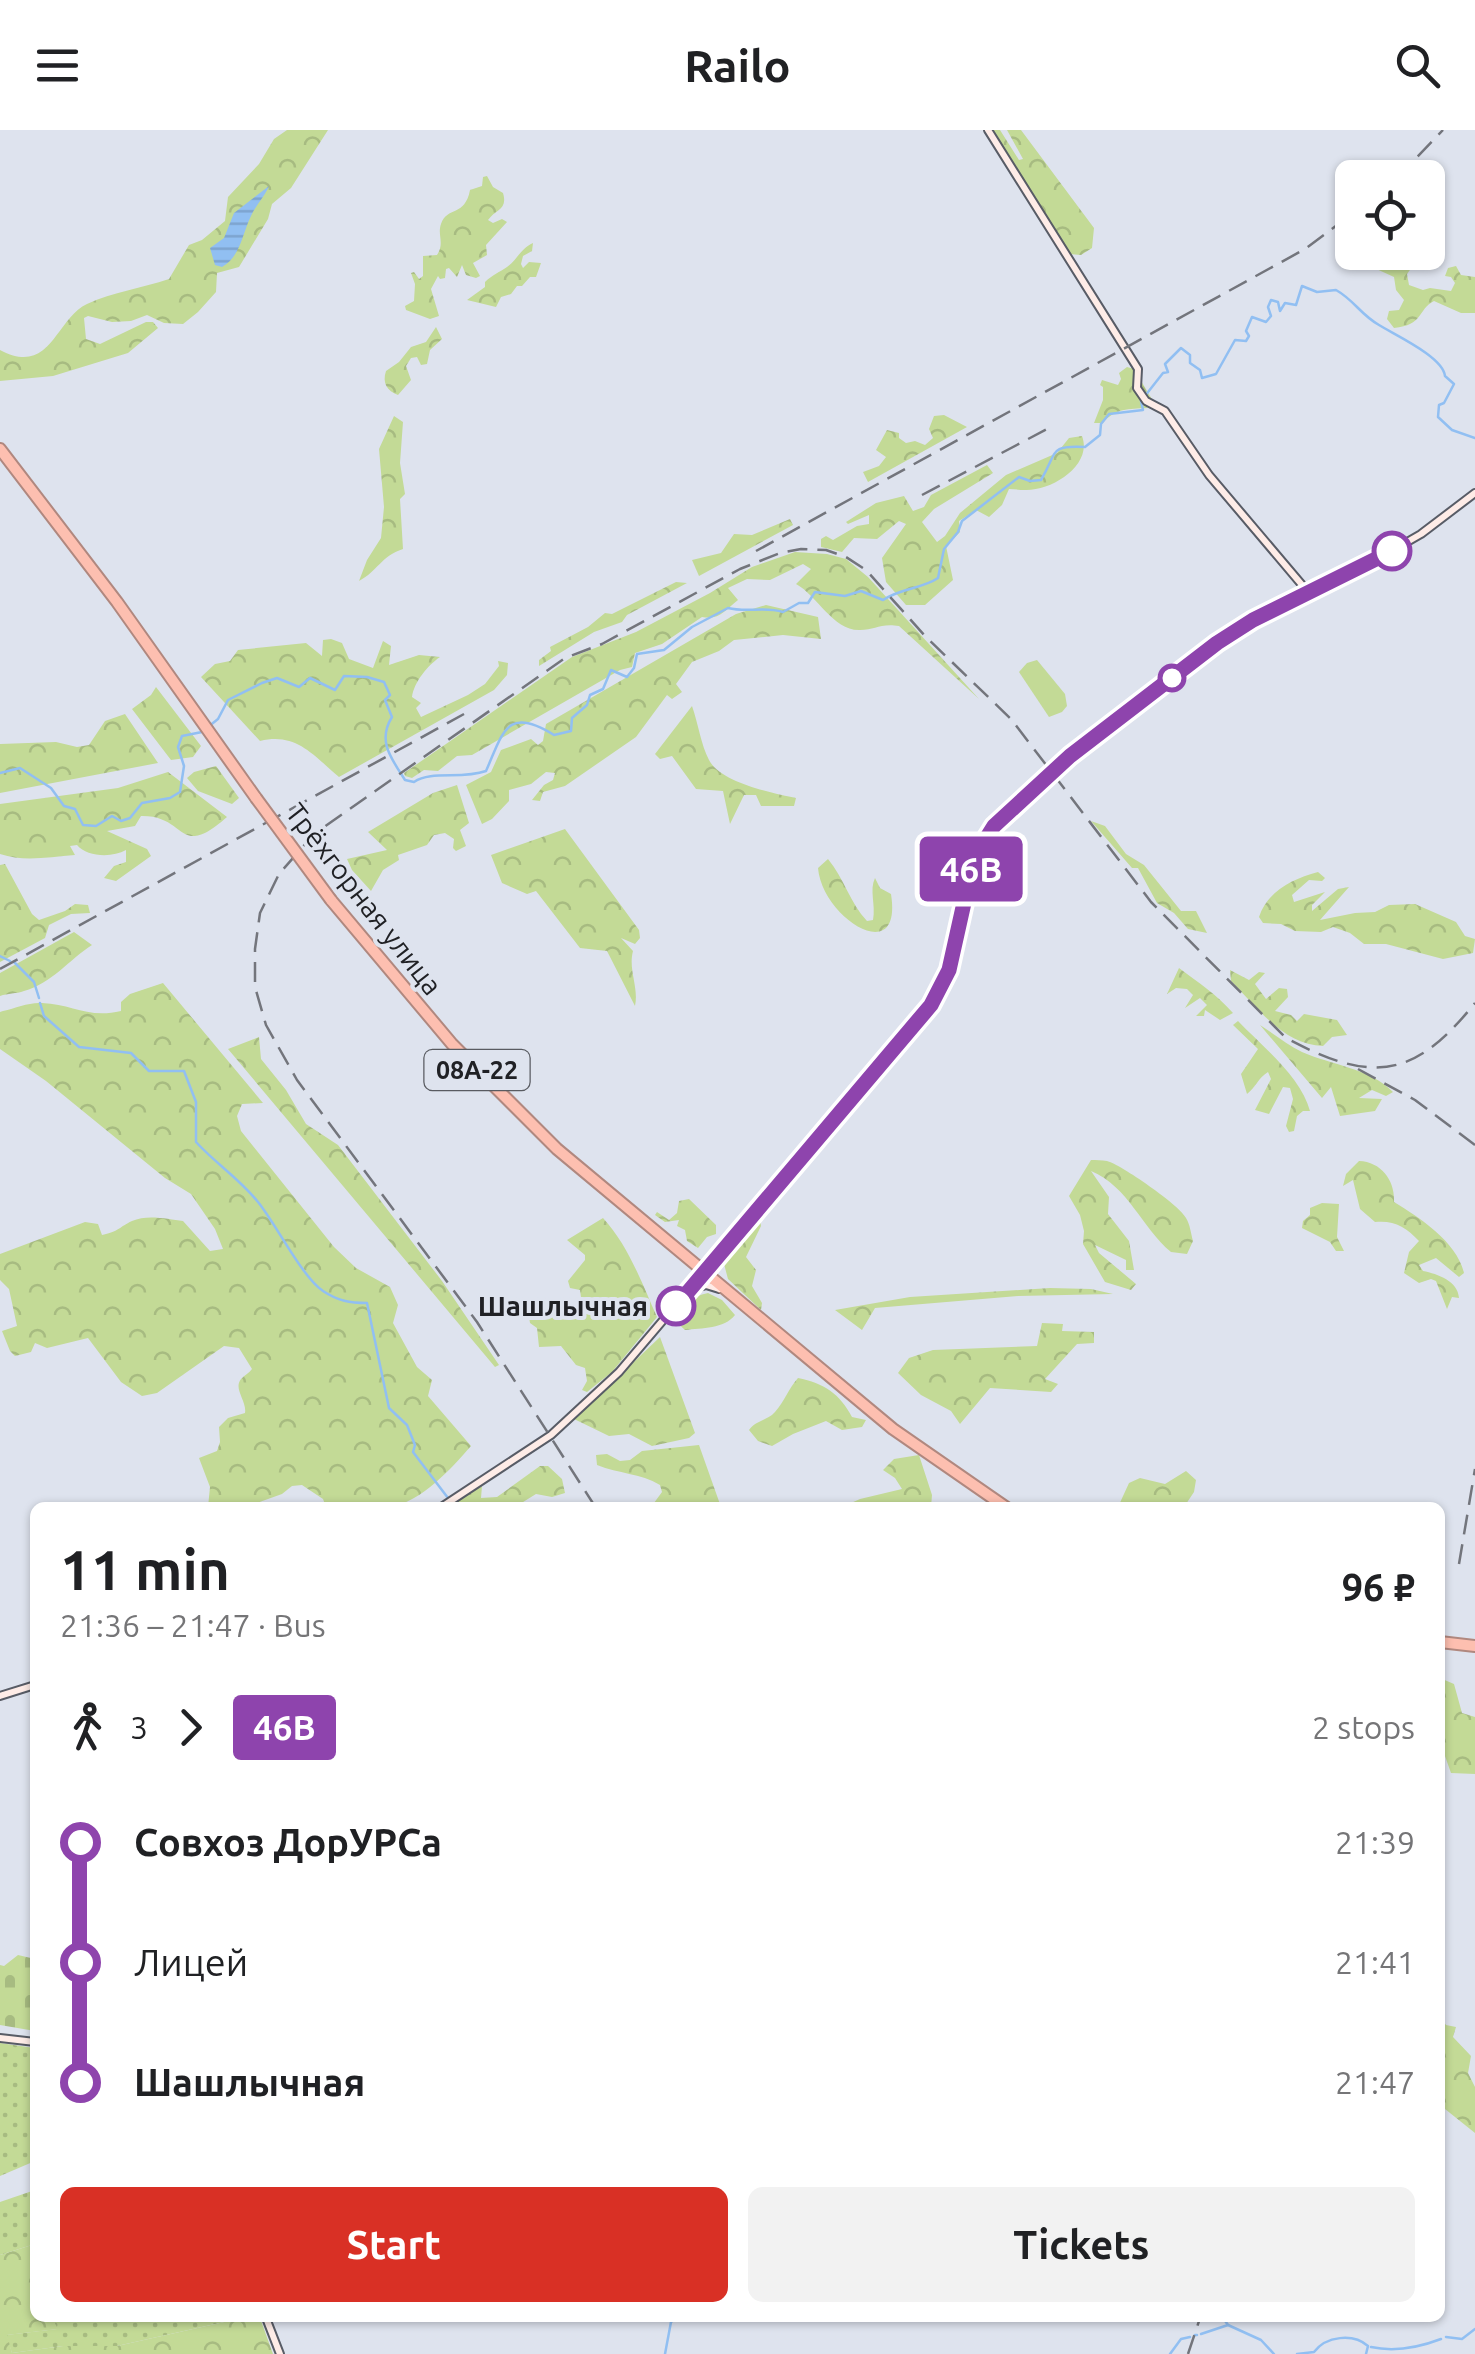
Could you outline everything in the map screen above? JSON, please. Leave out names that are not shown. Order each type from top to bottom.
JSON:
[{"type":"highway","name":"Трёхгорная улица","points":[[0,449],[331,900],[487,1081],[558,1149],[704,1274],[922,1452],[997,1502]]},
{"type":"highway","points":[[1445,1643],[1475,1646]]},
{"type":"main road","points":[[988,130],[1138,369],[1139,392],[1146,401],[1159,406],[1209,474],[1308,592]]},
{"type":"main road","points":[[449,1502],[558,1429],[620,1372],[931,1005],[949,970],[974,858],[994,826],[1070,756],[1217,643],[1253,620],[1381,558],[1421,534],[1475,493]]},
{"type":"main road","points":[[643,1223],[696,1262],[707,1263],[719,1257]]},
{"type":"main road","points":[[643,1223],[694,1271],[694,1282],[688,1292]]},
{"type":"main road","points":[[719,1257],[716,1268],[720,1281],[760,1320]]},
{"type":"main road","points":[[688,1292],[700,1286],[716,1287],[760,1320]]},
{"type":"main road","points":[[0,1696],[30,1687]]},
{"type":"main road","points":[[0,2038],[30,2041]]},
{"type":"main road","points":[[268,2322],[280,2354]]},
{"type":"green space","points":[[287,130],[328,130],[291,188],[272,204],[268,219],[239,267],[217,273],[216,292],[198,312],[183,324],[164,323],[147,315],[112,322],[88,316],[84,318],[86,339],[100,344],[146,322],[153,322],[158,328],[128,353],[53,376],[0,381],[0,350],[31,356],[51,343],[76,311],[87,304],[169,279],[189,245],[202,240],[225,221],[228,197],[259,164],[274,139]]},
{"type":"green space","points":[[990,130],[1000,130],[1019,160],[1023,159],[1007,130],[1021,130],[1094,228],[1092,248],[1081,255],[1069,254]]},
{"type":"green space","points":[[487,176],[504,199],[503,206],[488,220],[507,222],[486,245],[487,255],[473,263],[480,276],[466,275],[462,265],[457,277],[446,269],[445,278],[438,276],[431,289],[439,316],[430,319],[406,310],[405,306],[414,301],[411,273],[419,279],[423,276],[423,256],[437,255],[444,218],[460,208],[470,190],[482,186],[483,177]]},
{"type":"green space","points":[[533,243],[532,251],[523,256],[521,264],[523,268],[529,262],[541,263],[536,277],[501,297],[496,307],[467,300],[485,287],[485,282]]},
{"type":"green space","points":[[1456,266],[1461,275],[1475,277],[1475,313],[1461,313],[1434,301],[1411,324],[1394,328],[1387,319],[1389,311],[1399,310],[1404,300],[1396,290],[1394,277],[1379,270],[1410,270],[1409,285],[1451,291],[1455,283],[1445,276],[1448,268]]},
{"type":"green space","points":[[436,327],[442,339],[430,350],[427,364],[421,365],[417,357],[411,358],[406,366],[411,380],[398,395],[391,391],[385,383],[386,371],[411,347],[426,342]]},
{"type":"green space","points":[[1127,367],[1134,369],[1153,401],[1147,408],[1123,410],[1103,423],[1094,423],[1103,400],[1102,380],[1118,385],[1119,373]]},
{"type":"green space","points":[[944,415],[967,427],[868,482],[863,472],[879,466],[886,457],[876,450],[887,430],[899,433],[906,443],[925,445],[933,438],[929,429],[934,416]]},
{"type":"green space","points":[[394,416],[403,422],[403,549],[359,581],[381,538],[384,507],[379,449]]},
{"type":"green space","points":[[1082,436],[1082,457],[1058,481],[1036,489],[1009,489],[1002,505],[989,517],[976,510],[959,521],[960,532],[946,546],[953,580],[925,605],[906,605],[886,582],[882,558],[906,524],[899,521],[877,539],[854,538],[842,552],[821,547],[821,539],[826,536],[833,540],[857,526],[869,524],[869,515],[846,522],[876,503],[904,496],[913,511],[924,507],[931,495],[987,465],[993,473],[934,509],[922,522],[937,542],[960,513],[1006,475],[1057,453],[1069,438]]},
{"type":"green space","points":[[790,519],[793,525],[699,576],[692,560],[721,553],[734,534],[752,535]]},
{"type":"green space","points":[[795,552],[846,559],[868,577],[979,699],[899,626],[850,629],[834,619],[796,584],[811,569],[803,564],[770,580],[747,579],[728,588],[738,600],[725,611],[718,616],[702,617],[662,644],[635,653],[632,667],[620,670],[472,755],[457,756],[438,771],[424,770],[412,778],[405,776],[404,773],[572,657],[636,632],[752,567]]},
{"type":"green space","points":[[676,582],[687,583],[539,666],[539,660],[551,651],[550,647],[605,613],[612,614]]},
{"type":"green space","points":[[766,605],[818,617],[821,639],[783,635],[734,640],[692,662],[676,684],[682,692],[672,699],[667,695],[636,737],[565,786],[543,792],[540,801],[532,800],[553,780],[555,773],[546,772],[531,784],[509,790],[509,801],[482,824],[466,785],[491,772],[501,750],[531,739],[538,745],[543,741],[546,724],[736,614]]},
{"type":"green space","points":[[323,640],[342,643],[349,659],[373,668],[383,641],[391,646],[389,665],[419,655],[440,657],[422,674],[413,691],[412,697],[421,703],[416,708],[421,717],[485,684],[499,666],[498,661],[508,663],[507,675],[494,690],[339,777],[294,743],[260,741],[201,677],[215,664],[230,661],[238,650],[306,643],[322,656]]},
{"type":"green space","points":[[1037,660],[1065,694],[1067,706],[1049,717],[1019,672],[1027,663]]},
{"type":"green space","points":[[156,687],[201,746],[193,757],[171,760],[132,709]]},
{"type":"green space","points":[[692,706],[706,754],[715,768],[748,786],[796,798],[794,806],[761,806],[756,795],[744,795],[730,824],[723,791],[696,789],[672,756],[660,759],[655,754]]},
{"type":"green space","points":[[125,714],[158,763],[0,793],[0,744],[89,745],[105,721]]},
{"type":"green space","points":[[216,766],[239,798],[232,804],[198,791],[187,778]]},
{"type":"green space","points":[[168,772],[227,817],[199,835],[190,836],[167,822],[141,816],[135,826],[107,831],[147,849],[151,856],[116,881],[104,878],[114,866],[126,862],[126,850],[100,855],[77,845],[70,846],[75,855],[27,858],[0,854],[0,804],[118,788]]},
{"type":"green space","points":[[457,785],[469,823],[460,830],[466,846],[456,851],[454,839],[445,833],[434,835],[427,845],[398,855],[399,860],[383,870],[371,891],[347,859],[387,850],[368,832],[433,793]]},
{"type":"green space","points":[[1091,821],[1105,826],[1126,854],[1144,865],[1181,911],[1196,911],[1207,933],[1188,929],[1174,913],[1157,903],[1138,868],[1132,868]]},
{"type":"green space","points":[[565,829],[639,930],[640,938],[635,944],[621,938],[633,951],[635,1006],[607,951],[580,948],[536,891],[527,894],[502,883],[491,855]]},
{"type":"green space","points":[[828,859],[867,921],[873,920],[875,878],[880,888],[891,894],[891,916],[885,929],[874,932],[860,928],[833,904],[818,868]]},
{"type":"green space","points":[[5,864],[39,920],[75,904],[88,905],[90,913],[71,914],[49,925],[45,938],[0,962],[0,865]]},
{"type":"green space","points":[[1318,872],[1325,878],[1309,880],[1292,895],[1294,902],[1325,892],[1312,905],[1312,911],[1338,889],[1349,887],[1320,920],[1375,912],[1389,905],[1415,904],[1456,922],[1465,936],[1475,939],[1473,953],[1443,959],[1386,944],[1364,944],[1333,927],[1321,932],[1295,931],[1281,924],[1263,923],[1259,917],[1275,893],[1290,882]]},
{"type":"green space","points":[[74,932],[92,945],[34,988],[0,996],[0,973]]},
{"type":"green space","points":[[1179,968],[1233,1013],[1220,1020],[1205,1010],[1204,1016],[1196,1016],[1207,1005],[1200,998],[1185,1008],[1193,995],[1187,989],[1176,988],[1167,994]]},
{"type":"green space","points":[[1230,970],[1249,980],[1259,972],[1265,973],[1255,984],[1266,999],[1279,988],[1287,989],[1288,997],[1275,1011],[1297,1021],[1304,1014],[1337,1020],[1347,1035],[1332,1037],[1323,1046],[1295,1039],[1272,1023],[1231,981]]},
{"type":"green space","points":[[163,983],[263,1103],[242,1104],[237,1116],[241,1131],[334,1247],[356,1268],[390,1287],[398,1305],[393,1323],[417,1367],[432,1380],[428,1396],[471,1446],[435,1483],[414,1498],[406,1502],[324,1502],[302,1485],[260,1502],[208,1502],[210,1487],[199,1458],[217,1451],[219,1427],[228,1418],[245,1413],[239,1383],[252,1369],[239,1348],[224,1346],[157,1393],[142,1396],[121,1382],[88,1338],[47,1348],[35,1343],[31,1352],[15,1356],[10,1351],[2,1331],[17,1326],[9,1289],[0,1280],[0,1254],[85,1222],[98,1224],[102,1235],[151,1217],[183,1221],[210,1251],[223,1249],[215,1229],[191,1194],[0,1049],[0,1012],[37,1003],[109,1013],[121,1011],[121,1002],[130,994]]},
{"type":"green space","points":[[1238,1021],[1280,1063],[1305,1098],[1310,1111],[1297,1116],[1294,1131],[1289,1132],[1286,1126],[1293,1099],[1290,1088],[1283,1087],[1269,1114],[1255,1110],[1271,1079],[1268,1072],[1247,1094],[1241,1074],[1258,1049],[1233,1025]]},
{"type":"green space","points":[[1260,1025],[1302,1052],[1362,1072],[1393,1092],[1386,1096],[1372,1090],[1359,1098],[1382,1099],[1375,1111],[1340,1116],[1331,1087],[1322,1098]]},
{"type":"green space","points":[[259,1037],[261,1059],[306,1124],[338,1145],[442,1281],[499,1365],[495,1367],[228,1049]]},
{"type":"green space","points":[[1091,1160],[1107,1161],[1136,1177],[1182,1212],[1189,1226],[1193,1241],[1187,1254],[1171,1252],[1125,1197],[1091,1171],[1109,1197],[1108,1214],[1129,1241],[1134,1270],[1126,1270],[1126,1260],[1095,1245],[1099,1253],[1136,1284],[1131,1290],[1105,1282],[1083,1244],[1080,1215],[1069,1196]]},
{"type":"green space","points":[[1359,1161],[1380,1169],[1389,1180],[1394,1202],[1426,1223],[1454,1251],[1464,1273],[1459,1277],[1436,1258],[1419,1265],[1423,1271],[1441,1276],[1455,1287],[1459,1298],[1452,1297],[1447,1309],[1436,1281],[1419,1283],[1404,1273],[1409,1252],[1419,1241],[1399,1226],[1375,1222],[1360,1209],[1353,1180],[1343,1186],[1346,1174]]},
{"type":"green space","points":[[689,1199],[716,1225],[716,1234],[707,1237],[698,1248],[687,1241],[685,1230],[677,1226],[679,1220],[665,1222],[655,1215],[657,1212],[669,1220],[677,1213],[679,1201]]},
{"type":"green space","points":[[1322,1203],[1339,1204],[1337,1237],[1344,1251],[1336,1251],[1330,1242],[1302,1228],[1310,1208]]},
{"type":"green space","points":[[603,1218],[627,1252],[657,1317],[612,1372],[587,1392],[582,1390],[587,1381],[585,1368],[576,1365],[561,1346],[539,1347],[537,1328],[529,1317],[537,1310],[563,1302],[576,1314],[583,1312],[580,1290],[570,1288],[568,1281],[585,1255],[567,1240]]},
{"type":"green space","points":[[760,1219],[761,1226],[746,1257],[756,1270],[752,1286],[762,1303],[761,1310],[728,1279],[724,1264]]},
{"type":"green space","points":[[1050,1288],[1113,1294],[1018,1296],[875,1308],[862,1330],[835,1310],[910,1297]]},
{"type":"green space","points":[[708,1293],[722,1300],[735,1315],[719,1325],[685,1330],[674,1320],[688,1302]]},
{"type":"green space","points":[[1042,1323],[1063,1324],[1062,1331],[1094,1332],[1094,1343],[1077,1344],[1045,1379],[1058,1384],[1051,1392],[990,1388],[960,1424],[951,1411],[921,1395],[898,1373],[909,1358],[933,1350],[1037,1346]]},
{"type":"green space","points":[[660,1337],[695,1433],[689,1438],[652,1446],[629,1434],[609,1436],[574,1419]]},
{"type":"green space","points":[[798,1378],[830,1391],[852,1417],[866,1420],[862,1427],[842,1430],[826,1421],[772,1446],[758,1441],[749,1430],[775,1412]]},
{"type":"green space","points":[[699,1445],[719,1502],[655,1502],[662,1492],[660,1485],[597,1465],[596,1455],[607,1454],[620,1461],[630,1460],[642,1451]]},
{"type":"green space","points":[[919,1455],[931,1502],[853,1502],[902,1489],[883,1470],[894,1459]]},
{"type":"green space","points":[[540,1466],[548,1466],[562,1479],[565,1493],[552,1497],[536,1494],[523,1502],[455,1502],[482,1486],[481,1498],[497,1497]]},
{"type":"green space","points":[[1186,1471],[1196,1480],[1187,1502],[1120,1502],[1129,1483],[1140,1478],[1165,1484]]},
{"type":"green space","points":[[1445,1680],[1454,1684],[1462,1713],[1475,1717],[1475,1774],[1451,1773],[1445,1756]]},
{"type":"green space","points":[[18,1955],[30,1958],[30,2030],[0,2025],[0,1965]]},
{"type":"green space","points":[[1445,2024],[1456,2027],[1453,2037],[1471,2056],[1468,2073],[1475,2087],[1475,2133],[1445,2109]]},
{"type":"green space","points":[[0,2043],[30,2047],[30,2163],[0,2176]]},
{"type":"green space","points":[[30,2192],[30,2246],[0,2255],[0,2202]]},
{"type":"green space","points":[[30,2246],[30,2322],[54,2322],[58,2329],[7,2335],[12,2353],[63,2346],[117,2346],[224,2322],[261,2322],[273,2354],[0,2354],[0,2255]]},
{"type":"green space","points":[[54,2322],[224,2322],[117,2346],[63,2346],[12,2353],[6,2335],[57,2329]]},
{"type":"water","points":[[269,186],[233,257],[222,267],[215,265],[210,248],[224,238],[234,213]]},
{"type":"waterway","points":[[208,727],[218,719],[228,700],[277,678],[299,687],[310,678],[335,690],[344,676],[367,677],[384,682],[390,695],[385,700],[392,717],[386,742],[405,780],[486,771],[508,728],[526,723],[554,735],[571,731],[572,718],[587,705],[590,695],[603,689],[611,670],[627,677],[637,654],[664,650],[692,627],[728,608],[783,612],[799,603],[808,603],[815,592],[845,596],[861,591],[883,600],[938,578],[944,549],[962,521],[1019,477],[1041,480],[1059,449],[1085,447],[1100,435],[1101,424],[1109,414],[1143,410],[1141,401],[1168,372],[1165,364],[1181,348],[1190,355],[1190,363],[1200,370],[1202,378],[1216,374],[1235,340],[1246,341],[1252,317],[1266,322],[1271,316],[1271,300],[1278,302],[1280,311],[1285,303],[1296,305],[1302,286],[1317,292],[1336,290],[1373,321],[1436,362],[1454,384],[1439,405],[1438,417],[1452,430],[1475,438]]},
{"type":"waterway","points":[[0,773],[20,768],[51,788],[64,806],[75,809],[83,825],[96,826],[112,816],[121,821],[130,818],[142,803],[180,792],[184,766],[178,747],[182,736],[202,732]]},
{"type":"waterway","points":[[0,956],[10,961]]},
{"type":"waterway","points":[[14,962],[34,982],[39,998]]},
{"type":"waterway","points":[[40,1003],[44,1016],[79,1047],[131,1053],[149,1071],[184,1071],[196,1102],[196,1142],[258,1202],[315,1284],[339,1299],[367,1303],[389,1408],[407,1425],[415,1445],[413,1452],[448,1498]]},
{"type":"waterway","points":[[665,2354],[671,2322]]},
{"type":"waterway","points":[[1201,2334],[1228,2325],[1226,2322]]},
{"type":"waterway","points":[[1228,2325],[1261,2340],[1274,2354]]},
{"type":"waterway","points":[[1446,2337],[1462,2339],[1475,2329]]},
{"type":"waterway","points":[[1170,2354],[1181,2339],[1190,2337]]},
{"type":"waterway","points":[[1297,2354],[1314,2352],[1325,2342],[1347,2338],[1368,2346],[1366,2354]]},
{"type":"waterway","points":[[1371,2347],[1407,2348],[1441,2339]]},
{"type":"railway","points":[[1414,160],[1443,130]]},
{"type":"railway","points":[[756,551],[1305,249],[1335,227]]},
{"type":"railway","points":[[922,495],[1049,428]]},
{"type":"railway","points":[[592,1502],[477,1322],[297,1080],[266,1025],[255,987],[260,913],[279,874],[314,834],[565,658],[602,644],[740,569],[780,553],[826,550],[846,557],[866,570],[926,637],[1011,719],[1151,902],[1286,1038],[1343,1063],[1390,1066],[1411,1060],[1432,1047],[1475,1003]]},
{"type":"railway","points":[[0,969],[464,714]]},
{"type":"railway","points":[[1358,1069],[1415,1100],[1475,1145]]},
{"type":"railway","points":[[1459,1564],[1475,1469]]},
{"type":"railway","points":[[1188,2354],[1199,2322]]},
{"type":"bus line","name":"46В","points":[[676,1306],[931,1005],[949,970],[974,858],[994,826],[1070,756],[1217,643],[1253,620],[1392,551]]},
{"type":"place","name":"Шашлычная","points":[[676,1306]]}]
